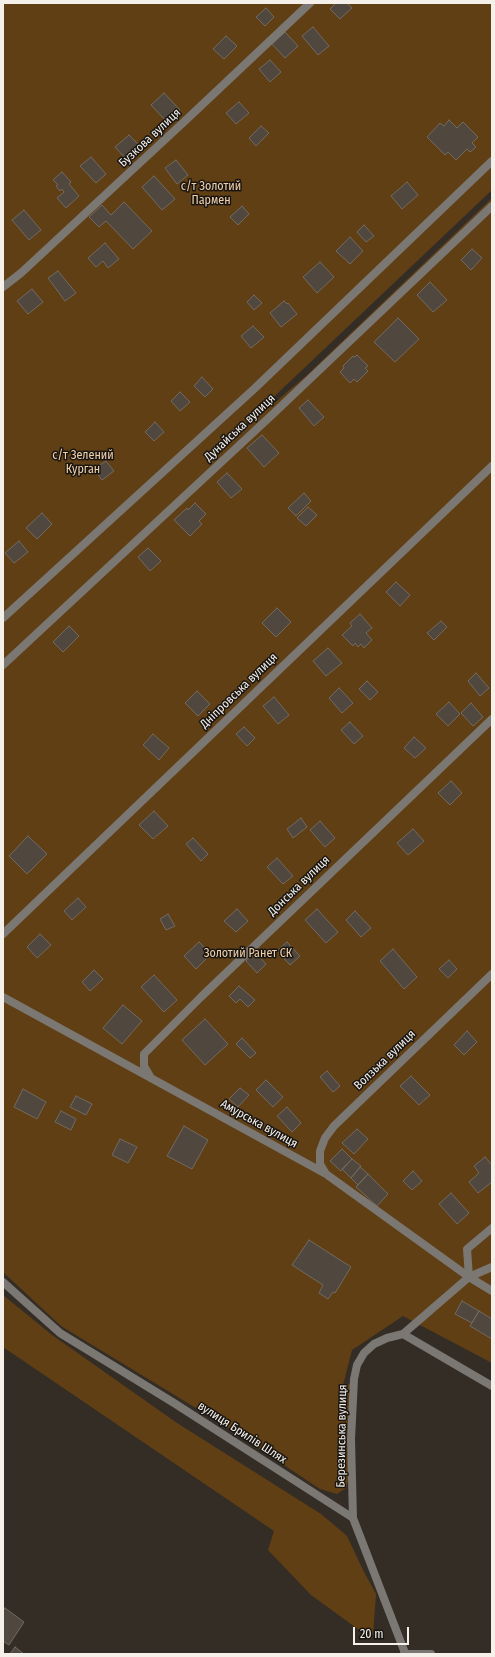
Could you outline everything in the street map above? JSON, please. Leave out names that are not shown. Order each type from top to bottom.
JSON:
[{"type":"street","name":"Бузкова вулиця","points":[[3,287],[21,273],[310,3]]},
{"type":"street","name":"Дунайська вулиця","points":[[3,618],[254,389],[492,161]]},
{"type":"street","name":"Дунайська вулиця","points":[[3,665],[268,418],[492,206]]},
{"type":"street","name":"Дніпровська вулиця","points":[[3,934],[492,466]]},
{"type":"street","name":"Донська вулиця","points":[[151,1079],[144,1066],[144,1054],[202,996],[492,719]]},
{"type":"street","name":"Волзька вулиця","points":[[326,1174],[320,1164],[320,1151],[325,1138],[334,1126],[492,974]]},
{"type":"street","name":"Амурська вулиця","points":[[3,997],[326,1174],[469,1277],[492,1291]]},
{"type":"street","points":[[469,1277],[467,1249],[492,1228]]},
{"type":"street","name":"Березинська вулиця","points":[[353,1518],[351,1439],[354,1379],[357,1365],[364,1353],[374,1344],[387,1338],[404,1334],[469,1277],[492,1267]]},
{"type":"street","name":"вулиця Брилів Шлях","points":[[3,1282],[60,1333],[174,1403],[353,1518]]},
{"type":"street","points":[[404,1334],[492,1386]]},
{"type":"street","points":[[353,1518],[405,1654],[431,1654]]},
{"type":"green space","name":"Золотий Ранет СК","points":[[3,3],[492,3],[492,190],[203,464],[307,375],[492,198],[492,1363],[403,1316],[352,1350],[343,1385],[350,1384],[347,1436],[349,1478],[346,1488],[337,1494],[320,1489],[224,1425],[61,1326],[3,1272]]},
{"type":"green space","points":[[3,1295],[52,1335],[177,1423],[321,1514],[347,1536],[376,1594],[373,1635],[366,1635],[311,1595],[268,1550],[274,1531],[3,1347]]},
{"type":"building","points":[[336,3],[347,3],[352,8],[340,19],[330,9]]},
{"type":"building","points":[[266,8],[274,17],[265,26],[256,17]]},
{"type":"building","points":[[313,27],[329,46],[318,55],[302,36]]},
{"type":"building","points":[[285,32],[298,46],[285,58],[272,44]]},
{"type":"building","points":[[226,36],[237,46],[224,59],[213,49]]},
{"type":"building","points":[[270,60],[281,72],[270,82],[259,69]]},
{"type":"building","points":[[164,93],[180,110],[167,122],[151,105]]},
{"type":"building","points":[[239,102],[249,113],[236,124],[226,113]]},
{"type":"building","points":[[449,120],[457,128],[463,122],[478,137],[472,143],[476,147],[470,152],[467,149],[456,160],[448,152],[445,155],[427,137],[440,123],[444,126]]},
{"type":"building","points":[[261,126],[269,133],[256,146],[249,138]]},
{"type":"building","points":[[129,135],[139,145],[125,158],[115,147]]},
{"type":"building","points":[[91,157],[106,174],[96,183],[80,166]]},
{"type":"building","points":[[176,160],[188,175],[177,184],[165,168]]},
{"type":"building","points":[[62,172],[71,182],[69,184],[79,196],[66,208],[57,198],[64,192],[62,189],[60,191],[56,186],[58,185],[53,180]]},
{"type":"building","points":[[154,176],[175,199],[162,210],[142,187]]},
{"type":"building","points":[[407,182],[418,195],[402,209],[391,196]]},
{"type":"building","points":[[124,202],[152,231],[133,249],[106,221],[99,227],[89,217],[102,205],[111,215]]},
{"type":"building","points":[[242,206],[249,214],[238,225],[230,217]]},
{"type":"building","points":[[24,210],[41,230],[29,240],[12,220]]},
{"type":"building","points":[[364,225],[374,236],[366,242],[357,232]]},
{"type":"building","points":[[350,237],[363,251],[350,264],[336,251]]},
{"type":"building","points":[[105,243],[119,259],[108,268],[103,261],[96,267],[88,258]]},
{"type":"building","points":[[472,249],[482,258],[471,270],[461,260]]},
{"type":"building","points":[[320,262],[334,277],[317,293],[303,277]]},
{"type":"building","points":[[58,271],[76,293],[65,301],[48,278]]},
{"type":"building","points":[[430,282],[447,300],[433,312],[417,295]]},
{"type":"building","points":[[32,289],[43,302],[28,314],[17,301]]},
{"type":"building","points":[[254,295],[262,303],[254,310],[247,302]]},
{"type":"building","points":[[284,301],[287,304],[288,303],[297,314],[281,327],[270,313]]},
{"type":"building","points":[[398,318],[419,339],[395,362],[374,342]]},
{"type":"building","points":[[253,326],[264,337],[251,348],[241,336]]},
{"type":"building","points":[[357,355],[368,366],[365,368],[368,371],[357,382],[354,379],[350,383],[340,372],[344,368],[343,366],[353,356],[355,357]]},
{"type":"building","points":[[202,377],[213,389],[205,397],[194,386]]},
{"type":"building","points":[[180,392],[190,402],[180,411],[171,401]]},
{"type":"building","points":[[308,400],[324,417],[314,426],[299,408]]},
{"type":"building","points":[[155,422],[164,432],[154,441],[145,432]]},
{"type":"building","points":[[262,435],[279,453],[264,467],[247,448]]},
{"type":"building","points":[[106,461],[114,471],[102,480],[94,469]]},
{"type":"building","points":[[227,473],[242,489],[231,498],[217,482]]},
{"type":"building","points":[[304,493],[311,501],[296,516],[288,508]]},
{"type":"building","points":[[195,503],[206,514],[199,521],[202,524],[190,536],[174,520]]},
{"type":"building","points":[[308,507],[317,515],[306,526],[297,518]]},
{"type":"building","points":[[42,513],[52,524],[37,539],[26,528]]},
{"type":"building","points":[[19,541],[28,552],[14,563],[5,553]]},
{"type":"building","points":[[148,548],[161,561],[150,571],[138,557]]},
{"type":"building","points":[[396,582],[410,595],[400,606],[386,592]]},
{"type":"building","points":[[277,608],[291,622],[276,637],[262,623]]},
{"type":"building","points":[[360,614],[372,628],[366,633],[372,640],[364,648],[361,644],[358,647],[355,643],[353,646],[342,635],[352,626],[350,623]]},
{"type":"building","points":[[441,621],[447,627],[434,640],[427,633]]},
{"type":"building","points":[[69,626],[79,636],[63,652],[53,642]]},
{"type":"building","points":[[328,648],[342,663],[326,676],[313,661]]},
{"type":"building","points":[[476,673],[489,688],[480,696],[468,681]]},
{"type":"building","points":[[367,681],[378,692],[370,700],[359,689]]},
{"type":"building","points":[[339,688],[353,703],[342,713],[329,698]]},
{"type":"building","points":[[197,691],[210,704],[198,716],[185,703]]},
{"type":"building","points":[[274,697],[289,715],[278,724],[263,706]]},
{"type":"building","points":[[449,702],[460,714],[448,726],[436,714]]},
{"type":"building","points":[[471,703],[483,717],[473,726],[461,713]]},
{"type":"building","points":[[350,722],[363,736],[354,744],[341,730]]},
{"type":"building","points":[[244,727],[255,738],[247,746],[236,734]]},
{"type":"building","points":[[153,734],[169,748],[159,760],[143,745]]},
{"type":"building","points":[[414,737],[426,748],[415,758],[404,748]]},
{"type":"building","points":[[451,781],[462,793],[450,805],[438,793]]},
{"type":"building","points":[[154,811],[168,826],[153,839],[139,825]]},
{"type":"building","points":[[301,818],[307,827],[293,838],[287,829]]},
{"type":"building","points":[[320,821],[335,838],[325,847],[310,830]]},
{"type":"building","points":[[413,829],[424,841],[408,855],[397,843]]},
{"type":"building","points":[[28,836],[47,854],[27,874],[9,856]]},
{"type":"building","points":[[193,838],[208,854],[201,861],[186,844]]},
{"type":"building","points":[[277,858],[293,876],[283,884],[267,867]]},
{"type":"building","points":[[78,898],[86,907],[72,920],[64,911]]},
{"type":"building","points":[[237,909],[248,921],[236,932],[224,921]]},
{"type":"building","points":[[317,909],[338,932],[326,943],[305,920]]},
{"type":"building","points":[[355,911],[371,928],[361,937],[346,920]]},
{"type":"building","points":[[168,914],[175,926],[166,930],[160,919]]},
{"type":"building","points":[[40,934],[51,945],[37,958],[27,947]]},
{"type":"building","points":[[199,942],[211,954],[196,969],[184,956]]},
{"type":"building","points":[[287,942],[300,956],[290,965],[277,951]]},
{"type":"building","points":[[393,949],[417,977],[404,989],[380,961]]},
{"type":"building","points":[[255,952],[266,964],[257,973],[246,961]]},
{"type":"building","points":[[449,960],[457,969],[448,978],[439,969]]},
{"type":"building","points":[[94,970],[103,979],[90,991],[82,982]]},
{"type":"building","points":[[154,975],[177,1000],[164,1012],[141,987]]},
{"type":"building","points":[[239,986],[255,1000],[248,1007],[240,999],[236,1003],[229,996]]},
{"type":"building","points":[[123,1005],[142,1021],[122,1044],[103,1028]]},
{"type":"building","points":[[205,1019],[228,1044],[205,1065],[182,1040]]},
{"type":"building","points":[[467,1031],[477,1042],[464,1055],[454,1045]]},
{"type":"building","points":[[242,1038],[256,1053],[250,1058],[236,1044]]},
{"type":"building","points":[[327,1071],[340,1086],[333,1092],[320,1077]]},
{"type":"building","points":[[411,1076],[430,1095],[419,1105],[400,1086]]},
{"type":"building","points":[[266,1080],[283,1097],[273,1107],[256,1090]]},
{"type":"building","points":[[240,1088],[249,1095],[238,1107],[229,1099]]},
{"type":"building","points":[[23,1089],[46,1102],[37,1119],[14,1107]]},
{"type":"building","points":[[76,1096],[92,1104],[86,1115],[70,1107]]},
{"type":"building","points":[[287,1107],[301,1123],[292,1132],[277,1116]]},
{"type":"building","points":[[61,1111],[76,1119],[71,1130],[55,1122]]},
{"type":"building","points":[[184,1126],[208,1140],[192,1169],[167,1156]]},
{"type":"building","points":[[357,1129],[368,1139],[354,1154],[342,1143]]},
{"type":"building","points":[[120,1139],[137,1147],[128,1163],[112,1155]]},
{"type":"building","points":[[342,1149],[352,1159],[341,1171],[330,1161]]},
{"type":"building","points":[[485,1157],[492,1165],[492,1182],[478,1193],[469,1182],[479,1173],[474,1166]]},
{"type":"building","points":[[352,1159],[361,1166],[351,1178],[342,1169]]},
{"type":"building","points":[[360,1167],[368,1174],[358,1185],[351,1178]]},
{"type":"building","points":[[413,1171],[422,1181],[412,1190],[403,1181]]},
{"type":"building","points":[[368,1174],[388,1194],[377,1206],[356,1187]]},
{"type":"building","points":[[451,1193],[469,1213],[457,1224],[439,1204]]},
{"type":"building","points":[[309,1240],[351,1267],[335,1293],[333,1292],[328,1299],[319,1293],[323,1285],[292,1265]]},
{"type":"building","points":[[462,1301],[479,1311],[472,1323],[455,1314]]},
{"type":"building","points":[[479,1311],[492,1319],[492,1339],[470,1326]]},
{"type":"building","points":[[5,1608],[24,1622],[9,1645],[3,1641],[3,1611]]},
{"type":"building","points":[[15,1647],[24,1654],[10,1654]]},
{"type":"park label","name":"с/т Золотий Пармен","points":[[211,194]]},
{"type":"park label","name":"с/т Зелений Курган","points":[[83,463]]}]
